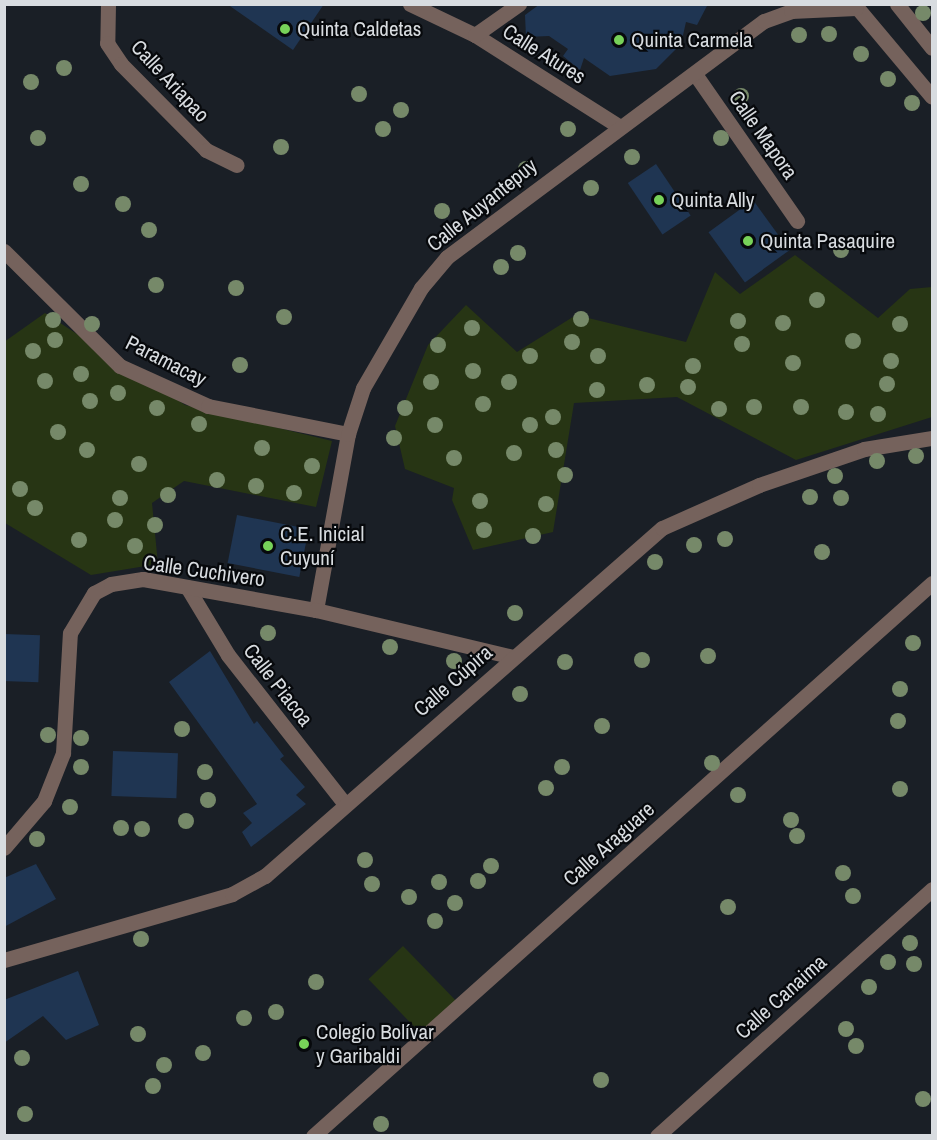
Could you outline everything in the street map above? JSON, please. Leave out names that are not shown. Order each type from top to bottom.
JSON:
[{"type":"street","name":"Calle Ariapao","points":[[108,4],[107,43],[121,64],[206,150],[237,165]]},
{"type":"street","name":"Calle Atures","points":[[410,4],[475,35],[620,127]]},
{"type":"street","points":[[475,35],[519,4]]},
{"type":"street","points":[[764,21],[767,4]]},
{"type":"street","points":[[897,4],[933,48]]},
{"type":"street","points":[[855,6],[933,97]]},
{"type":"street","name":"Calle Auyantepuy","points":[[316,610],[348,434],[382,352],[421,288],[447,257],[764,21],[791,11],[855,6]]},
{"type":"street","name":"Calle Mapora","points":[[695,74],[797,221]]},
{"type":"street","name":"Paramacay","points":[[4,251],[120,366],[208,406],[348,434]]},
{"type":"street","name":"Calle Cúpira","points":[[4,960],[232,894],[265,876],[344,803],[662,528],[759,485],[864,449],[933,438]]},
{"type":"street","name":"Calle Cuchivero","points":[[4,848],[44,801],[63,753],[70,633],[80,611],[94,593],[111,584],[143,579],[316,610],[513,657]]},
{"type":"street","name":"Calle Araguare","points":[[313,1136],[933,583]]},
{"type":"street","name":"Calle Piacoa","points":[[187,587],[228,655],[344,803]]},
{"type":"street","name":"Calle Canaima","points":[[657,1136],[933,890]]},
{"type":"green space","points":[[795,255],[878,318],[910,289],[932,287],[932,417],[796,460],[677,397],[574,403],[553,532],[473,550],[452,500],[454,488],[405,469],[395,426],[428,345],[466,305],[517,352],[576,315],[686,342],[715,272],[740,294]]},
{"type":"green space","points":[[45,313],[185,405],[332,441],[316,507],[184,481],[152,503],[158,564],[91,575],[5,523],[4,342]]},
{"type":"green space","points":[[403,946],[457,1002],[423,1035],[368,979]]},
{"type":"building","name":"Quinta Caldetas","points":[[227,4],[324,4],[293,50]]},
{"type":"building","name":"Quinta Carmela","points":[[540,4],[708,4],[697,25],[686,22],[681,44],[656,69],[610,76],[584,58],[580,70],[563,56],[568,49],[549,36],[526,37],[525,15]]},
{"type":"building","name":"Quinta Ally","points":[[656,164],[691,215],[662,234],[628,183]]},
{"type":"building","name":"Quinta Pasaquire","points":[[753,200],[789,250],[745,282],[709,232]]},
{"type":"building","name":"C.E. Inicial Cuyuní","points":[[237,515],[309,529],[299,577],[228,563]]},
{"type":"building","points":[[4,634],[40,635],[38,682],[4,681]]},
{"type":"building","points":[[210,651],[254,724],[257,721],[284,756],[280,759],[305,787],[296,795],[306,804],[251,847],[242,832],[252,823],[243,813],[257,804],[169,682]]},
{"type":"building","points":[[113,751],[178,753],[176,798],[111,796]]},
{"type":"building","points":[[36,864],[56,899],[4,927],[4,878]]},
{"type":"building","points":[[78,971],[99,1025],[66,1040],[43,1016],[4,1043],[4,1000]]},
{"type":"place","name":"Quinta Caldetas","points":[[285,29]]},
{"type":"place","name":"Quinta Carmela","points":[[619,40]]},
{"type":"place","name":"Quinta Ally","points":[[659,200]]},
{"type":"place","name":"Quinta Pasaquire","points":[[748,241]]},
{"type":"place","name":"C.E. Inicial Cuyuní","points":[[268,546]]},
{"type":"place","name":"Colegio Bolívar y Garibaldi","points":[[304,1044]]}]
